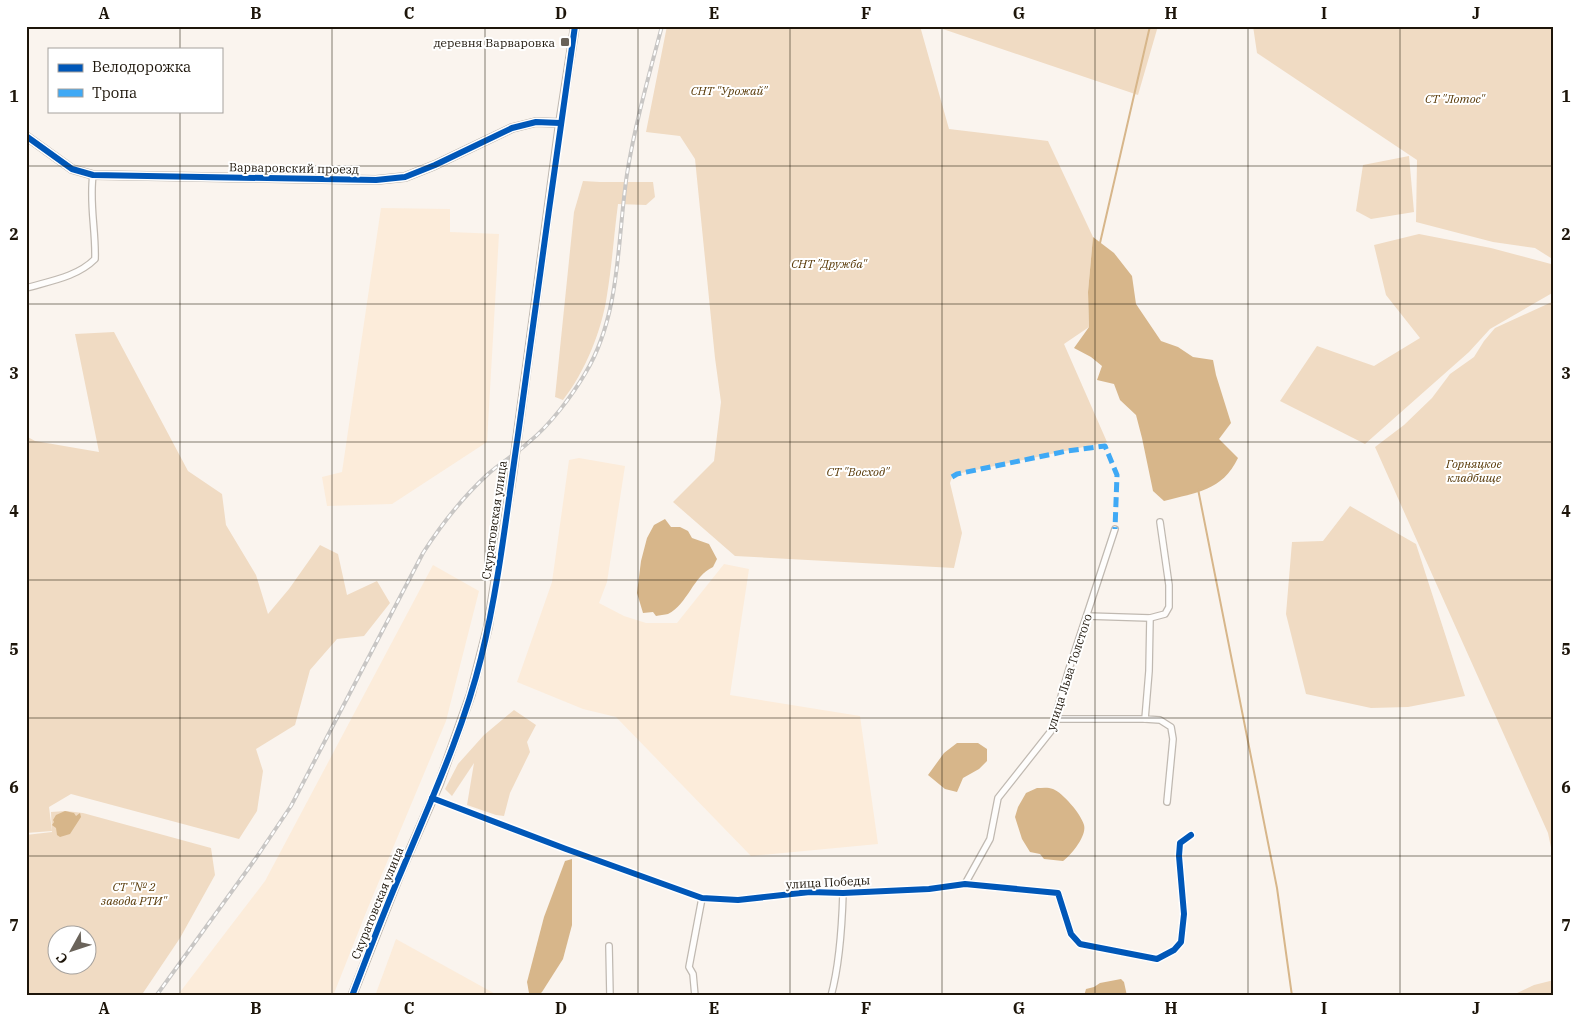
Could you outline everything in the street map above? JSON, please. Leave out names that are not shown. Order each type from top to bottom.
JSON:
[{"type":"street","name":"Скуратовская улица","points":[[352,996],[432,798],[471,694],[481,658],[495,588],[512,477],[575,26]]},
{"type":"street","name":"Варваровский проезд","points":[[26,136],[72,169],[93,175],[376,180],[405,177],[435,165],[512,128],[536,122],[560,123]]},
{"type":"street","points":[[26,288],[66,277],[86,268],[95,259],[96,236],[91,192],[93,175]]},
{"type":"street","points":[[1087,616],[1150,618],[1164,614],[1169,607],[1169,586],[1160,522]]},
{"type":"street","name":"улица Льва Толстого","points":[[965,884],[990,839],[998,798],[1052,732],[1069,669],[1116,529]]},
{"type":"street","points":[[1146,719],[1150,618]]},
{"type":"street","points":[[1055,719],[1146,719],[1160,720],[1171,727],[1173,739],[1167,802]]},
{"type":"street","name":"улица Победы","points":[[432,798],[702,898],[738,900],[810,892],[843,893],[929,889],[965,884],[1058,894],[1071,934],[1080,944],[1157,959],[1174,950],[1180,942],[1184,914],[1178,856],[1180,843],[1192,835]]},
{"type":"street","points":[[831,996],[835,980],[842,922],[843,893]]},
{"type":"street","points":[[695,996],[693,974],[689,967],[702,898]]},
{"type":"street","points":[[609,946],[610,996]]},
{"type":"shaded area","points":[[381,208],[450,209],[450,232],[499,234],[487,442],[392,504],[327,506],[322,477],[342,472]]},
{"type":"shaded area","points":[[1093,237],[1114,253],[1132,276],[1136,304],[1161,341],[1178,347],[1193,357],[1213,360],[1231,423],[1219,439],[1238,458],[1232,469],[1224,477],[1207,489],[1164,501],[1153,491],[1136,415],[1120,400],[1114,384],[1097,380],[1102,366],[1091,357],[1074,348],[1089,327],[1088,292]]},
{"type":"shaded area","points":[[579,458],[625,466],[607,582],[599,603],[624,616],[646,623],[677,623],[724,564],[749,569],[730,695],[860,716],[878,844],[751,856],[616,717],[583,709],[517,682],[552,582],[569,460]]},
{"type":"shaded area","points":[[665,519],[671,527],[680,527],[688,531],[692,538],[709,544],[717,559],[713,567],[700,577],[681,604],[668,614],[656,616],[653,612],[643,613],[637,593],[641,561],[647,538],[654,525]]},
{"type":"shaded area","points":[[433,565],[479,591],[446,721],[333,996],[177,996],[265,881]]},
{"type":"shaded area","points":[[957,743],[978,743],[987,749],[987,761],[979,769],[963,778],[957,792],[945,789],[928,775],[944,753]]},
{"type":"shaded area","points":[[1037,788],[1051,788],[1057,791],[1076,810],[1084,825],[1081,840],[1063,861],[1044,859],[1040,854],[1030,852],[1022,839],[1015,817],[1026,793]]},
{"type":"shaded area","points":[[65,811],[74,813],[76,816],[80,813],[81,817],[70,834],[60,837],[57,835],[56,828],[52,825],[56,815]]},
{"type":"shaded area","points":[[572,859],[572,925],[563,959],[542,992],[538,996],[532,996],[529,993],[527,982],[544,917],[565,861]]},
{"type":"shaded area","points":[[396,939],[499,996],[375,996]]},
{"type":"shaded area","points":[[1121,979],[1124,982],[1127,996],[1084,996],[1086,989],[1100,983]]},
{"type":"green space","points":[[667,26],[920,26],[949,129],[1048,141],[1093,237],[1088,292],[1089,327],[1064,344],[1107,442],[957,474],[952,477],[950,483],[962,533],[954,568],[735,556],[673,502],[714,461],[721,402],[695,159],[680,136],[646,132]]},
{"type":"green space","points":[[934,26],[1158,26],[1138,95]]},
{"type":"green space","name":"СТ \"Лотос\"","points":[[1253,26],[1554,26],[1554,260],[1535,248],[1493,242],[1416,222],[1417,160],[1257,53]]},
{"type":"green space","points":[[1409,156],[1414,212],[1371,219],[1356,211],[1363,165]]},
{"type":"green space","points":[[583,181],[653,182],[655,197],[646,205],[618,204],[605,308],[597,336],[585,364],[563,400],[555,397],[574,212]]},
{"type":"green space","points":[[1419,234],[1491,248],[1551,264],[1554,267],[1554,292],[1490,329],[1469,352],[1365,444],[1280,401],[1317,346],[1374,366],[1420,338],[1386,295],[1374,245]]},
{"type":"green space","name":"Горняцкое кладбище","points":[[1554,301],[1554,862],[1548,833],[1375,447],[1404,425],[1432,398],[1450,374],[1474,357],[1495,328]]},
{"type":"green space","points":[[114,332],[188,471],[222,494],[226,525],[256,575],[268,614],[289,589],[320,545],[338,554],[347,595],[377,581],[390,603],[364,636],[337,639],[310,670],[295,725],[256,749],[263,771],[257,811],[239,839],[71,794],[49,807],[52,831],[26,833],[26,436],[35,441],[99,452],[75,334]]},
{"type":"green space","points":[[1350,506],[1416,544],[1465,696],[1408,707],[1371,708],[1306,694],[1286,614],[1292,542],[1323,541]]},
{"type":"green space","points":[[514,710],[536,725],[527,742],[530,752],[510,793],[504,816],[496,815],[467,805],[474,763],[452,796],[445,789],[458,764],[484,735]]},
{"type":"green space","name":"СТ \"№ 2 завода РТИ\"","points":[[66,811],[83,813],[211,848],[215,875],[180,938],[141,996],[26,996],[26,835],[52,832],[51,812]]},
{"type":"green space","points":[[1554,980],[1554,996],[1511,996],[1534,985]]},
{"type":"waterway","points":[[1100,243],[1150,26]]},
{"type":"waterway","points":[[1198,489],[1277,888],[1292,996]]},
{"type":"railway","points":[[156,996],[256,858],[291,806],[423,553],[452,512],[469,493],[553,419],[586,372],[606,325],[612,301],[630,155],[662,26]]},
{"type":"marked path","points":[[952,477],[957,474],[1067,451],[1105,446],[1117,475],[1115,529]]},
{"type":"cycle path","points":[[352,996],[382,917],[456,739],[481,658],[493,603],[502,547],[575,26]]},
{"type":"cycle path","points":[[26,136],[72,169],[93,175],[376,180],[405,177],[435,165],[512,128],[536,122],[560,123]]},
{"type":"cycle path","points":[[432,798],[702,898],[738,900],[810,892],[843,893],[929,889],[965,884],[1058,893],[1071,934],[1080,944],[1157,959],[1174,950],[1181,942],[1184,914],[1179,856],[1180,843],[1191,835]]},
{"type":"place","name":"деревня Варваровка","points":[[565,42]]},
{"type":"park label","name":"СНТ \"Урожай\"","points":[[729,90]]},
{"type":"park label","name":"СНТ \"Дружба\"","points":[[829,263]]},
{"type":"park label","name":"СТ \"Восход\"","points":[[858,471]]}]
